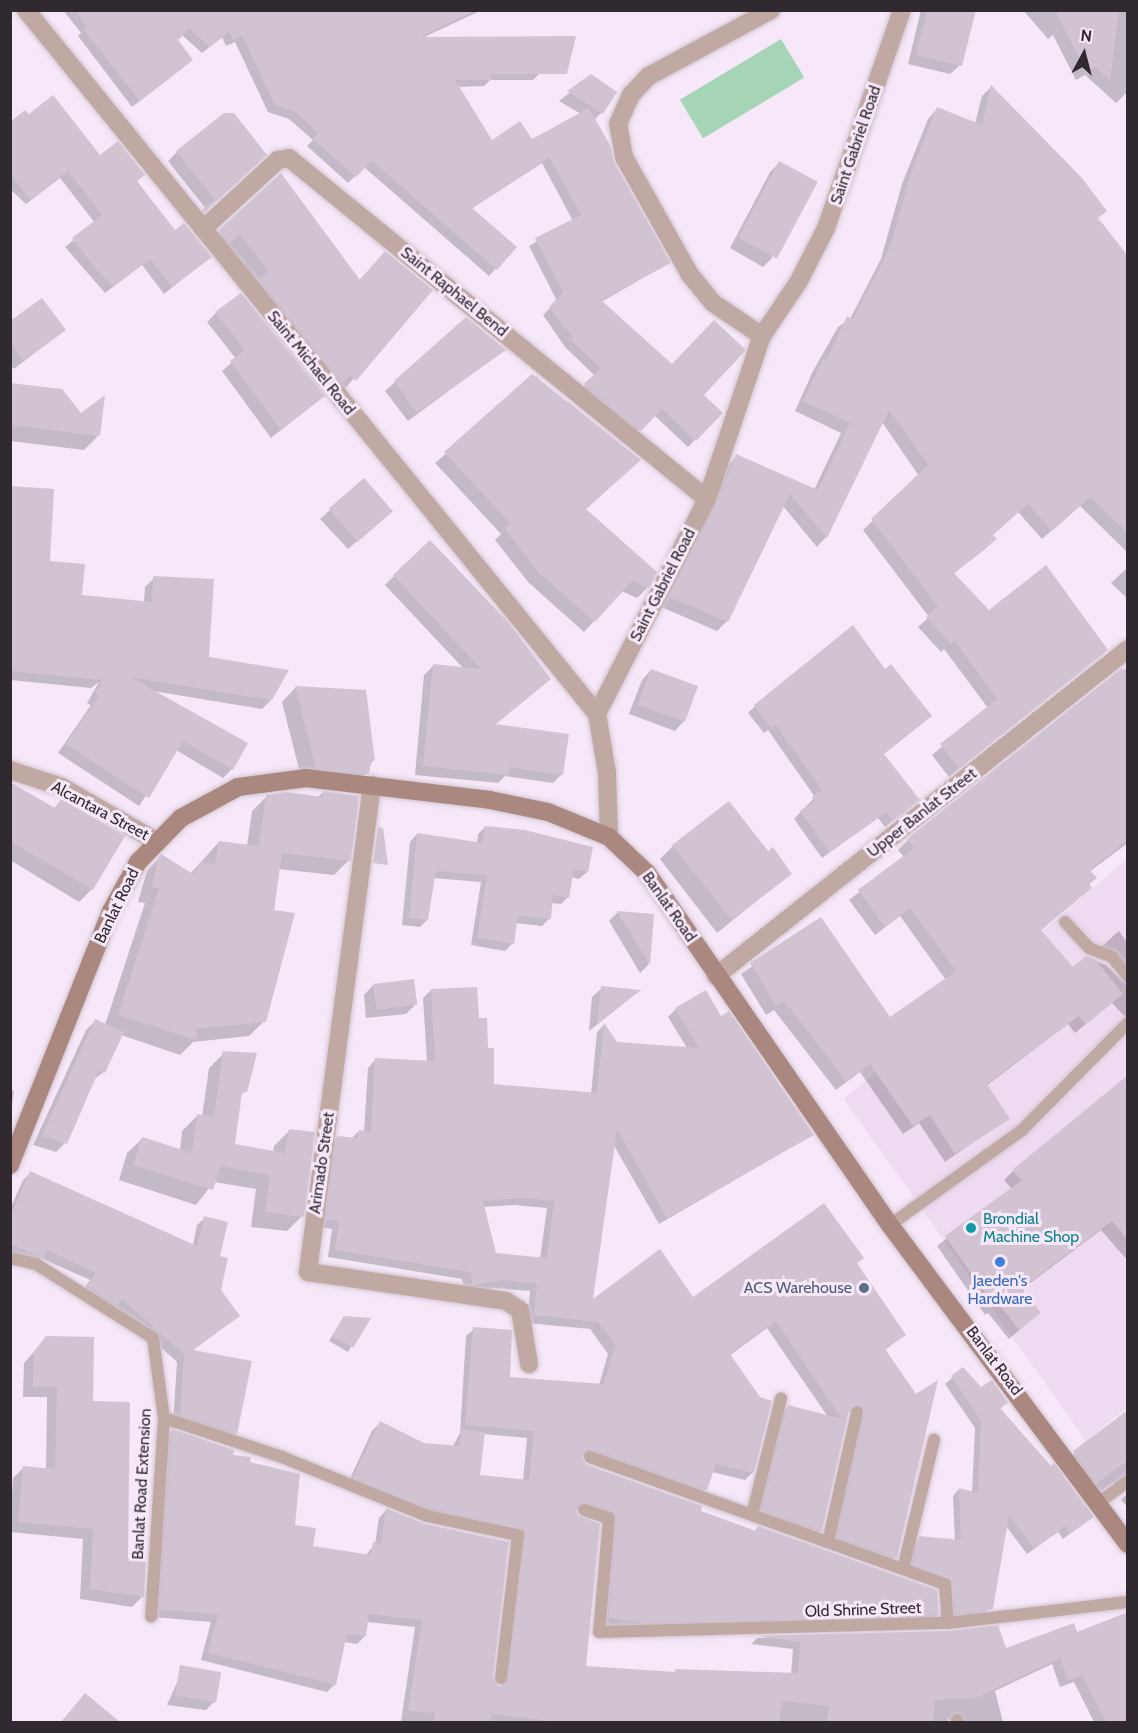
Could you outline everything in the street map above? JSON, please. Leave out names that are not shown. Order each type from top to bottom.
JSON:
[{"type":"street","name":"Saint Michael Road","points":[[26,10],[597,714]]},
{"type":"street","points":[[762,336],[713,303],[689,273],[624,157],[618,124],[631,95],[649,76],[771,10]]},
{"type":"street","name":"Saint Gabriel Road","points":[[597,714],[706,499],[762,336],[799,282],[826,228],[902,10]]},
{"type":"street","name":"Saint Raphael Bend","points":[[203,229],[278,160],[290,158],[706,499]]},
{"type":"street","name":"Upper Banlat Street","points":[[716,976],[1128,649]]},
{"type":"street","points":[[597,714],[607,773],[609,837]]},
{"type":"street","name":"Alcantara Street","points":[[10,770],[62,787],[156,841]]},
{"type":"street","name":"Banlat Road","points":[[10,1165],[111,911],[124,884],[156,841],[181,818],[238,787],[306,778],[520,805],[558,816],[609,837],[647,873],[890,1225],[1128,1544]]},
{"type":"street","name":"Arimado Street","points":[[372,785],[308,1272],[506,1301],[520,1310],[529,1364]]},
{"type":"lane","points":[[1065,922],[1089,948],[1112,957],[1128,976]]},
{"type":"lane","points":[[890,1225],[1022,1130],[1128,1023]]},
{"type":"lane","name":"Banlat Road Extension","points":[[10,1258],[36,1264],[151,1335],[164,1418],[151,1617]]},
{"type":"lane","points":[[752,1515],[782,1399]]},
{"type":"lane","points":[[828,1542],[857,1412]]},
{"type":"lane","points":[[164,1418],[282,1457],[427,1516],[518,1535],[501,1678]]},
{"type":"lane","points":[[903,1569],[934,1440]]},
{"type":"lane","points":[[590,1457],[945,1584],[948,1623]]},
{"type":"lane","points":[[1098,1503],[1128,1481]]},
{"type":"lane","name":"Old Shrine Street","points":[[584,1510],[609,1518],[599,1632],[948,1623],[1128,1602]]},
{"type":"shaded area","points":[[1127,859],[1127,1408],[1086,1441],[844,1099]]},
{"type":"green space","points":[[781,39],[804,78],[703,138],[680,100]]},
{"type":"building","points":[[75,10],[477,10],[420,37],[576,36],[567,74],[489,74],[493,80],[455,80],[492,140],[520,121],[532,139],[589,108],[611,147],[614,162],[671,263],[601,300],[672,364],[714,320],[746,350],[704,395],[723,413],[696,441],[662,409],[641,431],[584,384],[601,368],[570,339],[573,337],[549,307],[563,292],[535,238],[581,215],[549,157],[472,208],[517,247],[497,270],[372,161],[356,177],[313,139],[318,133],[296,112],[275,105],[242,36],[233,40],[229,32],[210,47],[189,29],[178,40],[193,60],[140,101],[83,29],[87,26]]},
{"type":"building","points":[[927,10],[976,10],[962,66],[916,55]]},
{"type":"building","points":[[1055,10],[1119,10],[1110,80],[1095,67],[1086,71]]},
{"type":"building","points":[[591,74],[617,92],[603,114],[567,91]]},
{"type":"building","points":[[991,85],[1081,177],[1107,211],[1098,218],[1128,256],[1128,534],[1090,497],[1052,531],[1028,504],[993,535],[997,539],[954,573],[989,610],[1046,565],[1108,650],[959,769],[940,744],[997,699],[955,641],[951,644],[926,617],[938,606],[871,519],[928,465],[889,410],[827,538],[790,494],[728,622],[669,597],[717,504],[736,454],[818,490],[850,423],[803,401],[823,359],[826,361],[847,316],[853,319],[890,247],[911,173],[937,107],[982,125]]},
{"type":"building","points":[[53,95],[100,155],[118,141],[145,175],[137,181],[175,230],[184,223],[212,257],[172,287],[150,259],[113,287],[72,238],[102,215],[68,171],[30,200],[10,174],[10,122],[25,110],[29,114]]},
{"type":"building","points":[[224,113],[234,113],[267,155],[205,212],[202,210],[215,200],[176,151]]},
{"type":"building","points":[[779,161],[818,182],[777,258],[738,238]]},
{"type":"building","points":[[281,173],[360,280],[385,251],[433,290],[356,381],[351,375],[342,382],[259,279],[269,271],[240,235],[230,243],[219,230]]},
{"type":"building","points":[[241,293],[325,396],[281,430],[230,361],[245,350],[215,312]]},
{"type":"building","points":[[42,298],[66,330],[24,361],[10,343],[10,321]]},
{"type":"building","points":[[466,317],[506,350],[417,413],[394,381]]},
{"type":"building","points":[[532,374],[641,460],[586,509],[657,572],[649,588],[632,581],[595,622],[539,573],[504,528],[510,523],[444,452]]},
{"type":"building","points":[[10,383],[62,389],[81,413],[105,395],[100,436],[10,425]]},
{"type":"building","points":[[364,478],[393,511],[357,542],[329,509]]},
{"type":"building","points":[[10,486],[54,489],[50,561],[85,564],[82,595],[152,602],[153,576],[214,579],[209,657],[289,670],[272,700],[130,677],[248,743],[233,770],[183,741],[149,798],[66,744],[99,696],[95,693],[106,673],[101,680],[10,671]]},
{"type":"building","points":[[430,540],[509,623],[551,679],[496,724],[569,734],[563,775],[509,767],[508,775],[423,766],[433,664],[481,669],[393,575]]},
{"type":"building","points":[[853,625],[885,669],[891,664],[932,716],[884,754],[920,800],[893,821],[886,812],[830,852],[800,811],[815,801],[812,797],[822,790],[776,725],[771,728],[754,705]]},
{"type":"building","points":[[1122,668],[1128,677],[1128,839],[1090,870],[1097,878],[1089,884],[1092,888],[1041,930],[1073,967],[1086,956],[1095,959],[1123,994],[1086,1024],[1079,1016],[987,1084],[1010,1119],[955,1154],[930,1115],[913,1126],[870,1064],[847,1082],[784,1001],[776,1006],[750,963],[821,917],[890,1017],[956,971],[910,908],[885,927],[858,890],[914,848],[907,839]]},
{"type":"building","points":[[651,669],[698,686],[685,722],[638,705]]},
{"type":"building","points":[[295,686],[366,690],[375,761],[371,760],[369,774],[316,768]]},
{"type":"building","points":[[10,782],[55,808],[61,799],[125,836],[93,890],[10,841]]},
{"type":"building","points":[[322,791],[359,796],[351,861],[282,853],[274,910],[295,913],[266,1022],[196,1029],[197,1040],[118,1015],[159,888],[152,887],[158,858],[161,854],[193,874],[201,862],[215,864],[219,841],[259,846],[266,795],[287,792],[323,797]]},
{"type":"building","points":[[729,801],[768,851],[773,847],[792,874],[732,920],[672,845]]},
{"type":"building","points":[[484,826],[525,830],[593,847],[588,872],[574,869],[569,898],[553,895],[551,919],[518,916],[514,944],[477,938],[487,875],[436,871],[428,920],[409,918],[417,833],[483,843]]},
{"type":"building","points":[[378,827],[383,828],[388,865],[373,863]]},
{"type":"building","points":[[617,911],[654,914],[650,965]]},
{"type":"building","points":[[414,979],[417,1005],[376,1010],[373,984]]},
{"type":"building","points":[[601,986],[641,990],[597,1024]]},
{"type":"building","points":[[477,987],[479,1018],[487,1018],[488,1048],[494,1048],[494,1084],[597,1093],[604,1023],[617,1042],[699,1048],[675,1008],[706,990],[721,1016],[729,1011],[814,1135],[667,1218],[617,1129],[593,1299],[660,1249],[693,1297],[824,1203],[864,1258],[857,1263],[906,1335],[885,1349],[916,1394],[938,1380],[897,1558],[838,1537],[865,1414],[859,1404],[849,1410],[822,1531],[762,1510],[788,1405],[842,1419],[776,1321],[730,1354],[760,1397],[772,1401],[754,1473],[716,1464],[707,1490],[593,1449],[585,1450],[582,1458],[587,1465],[702,1506],[701,1511],[756,1531],[758,1526],[937,1590],[939,1615],[646,1623],[609,1618],[617,1516],[612,1510],[583,1502],[576,1507],[578,1515],[600,1524],[586,1666],[675,1672],[676,1669],[798,1673],[800,1642],[757,1636],[948,1631],[998,1625],[1006,1648],[1074,1623],[1077,1632],[1128,1612],[1128,1722],[1106,1722],[1082,1675],[1068,1680],[1060,1658],[976,1698],[935,1700],[933,1722],[827,1722],[829,1706],[782,1701],[779,1722],[558,1722],[492,1714],[490,1722],[434,1722],[435,1713],[408,1711],[422,1620],[369,1614],[366,1636],[347,1634],[336,1685],[208,1653],[218,1614],[160,1610],[172,1429],[234,1450],[233,1455],[251,1457],[250,1462],[300,1474],[295,1525],[316,1528],[313,1546],[371,1555],[373,1542],[381,1544],[386,1508],[425,1524],[509,1542],[493,1677],[499,1686],[508,1682],[526,1536],[524,1529],[429,1508],[353,1477],[380,1421],[424,1443],[460,1446],[461,1429],[485,1432],[480,1475],[529,1480],[534,1431],[465,1425],[473,1327],[512,1330],[510,1377],[604,1384],[615,1345],[598,1322],[534,1315],[537,1284],[503,1280],[473,1285],[470,1272],[335,1250],[339,1221],[326,1220],[337,1136],[357,1138],[359,1130],[371,1132],[375,1058],[435,1061],[431,989]],"holes":[[[523,1198],[554,1201],[547,1258],[496,1253],[483,1201]]]},
{"type":"building","points":[[95,1019],[124,1032],[105,1073],[99,1070],[67,1144],[42,1136]]},
{"type":"building","points":[[223,1051],[257,1053],[247,1092],[242,1092],[235,1144],[285,1153],[289,1129],[315,1132],[304,1217],[265,1212],[270,1175],[221,1166],[213,1190],[133,1165],[142,1137],[192,1153],[197,1114],[214,1117]]},
{"type":"building","points":[[1128,1075],[1128,1240],[1112,1221],[1022,1288],[1041,1313],[1019,1330],[999,1304],[995,1307],[945,1236],[1022,1180],[1012,1170]]},
{"type":"building","points":[[30,1171],[197,1246],[204,1216],[228,1222],[220,1256],[228,1258],[221,1290],[240,1316],[193,1350],[252,1361],[237,1434],[180,1415],[184,1354],[122,1299],[117,1306],[87,1285],[96,1273],[47,1250],[44,1258],[10,1244],[10,1217]]},
{"type":"building","points":[[344,1316],[371,1318],[353,1348],[332,1336]]},
{"type":"building","points":[[46,1336],[94,1337],[93,1401],[130,1402],[128,1558],[146,1560],[144,1597],[90,1589],[93,1529],[18,1522],[23,1466],[55,1469],[57,1387],[33,1387],[34,1352]]},
{"type":"building","points":[[963,1367],[981,1387],[992,1380],[1008,1403],[1000,1408],[1051,1466],[1054,1463],[1094,1517],[1070,1534],[1065,1526],[1034,1549],[1009,1515],[993,1609],[956,1614],[951,1579],[913,1564],[919,1536],[961,1540],[959,1488],[978,1493],[981,1421],[951,1376]]},
{"type":"building","points":[[1128,1410],[1128,1460],[1097,1483],[1073,1451]]},
{"type":"building","points":[[180,1665],[221,1672],[216,1703],[175,1696]]},
{"type":"building","points":[[85,1693],[120,1722],[61,1722]]},
{"type":"place","name":"Brondial Machine Shop","points":[[971,1228]]},
{"type":"place","name":"Jaeden's Hardware","points":[[1000,1262]]},
{"type":"place","name":"ACS Warehouse","points":[[864,1288]]}]
